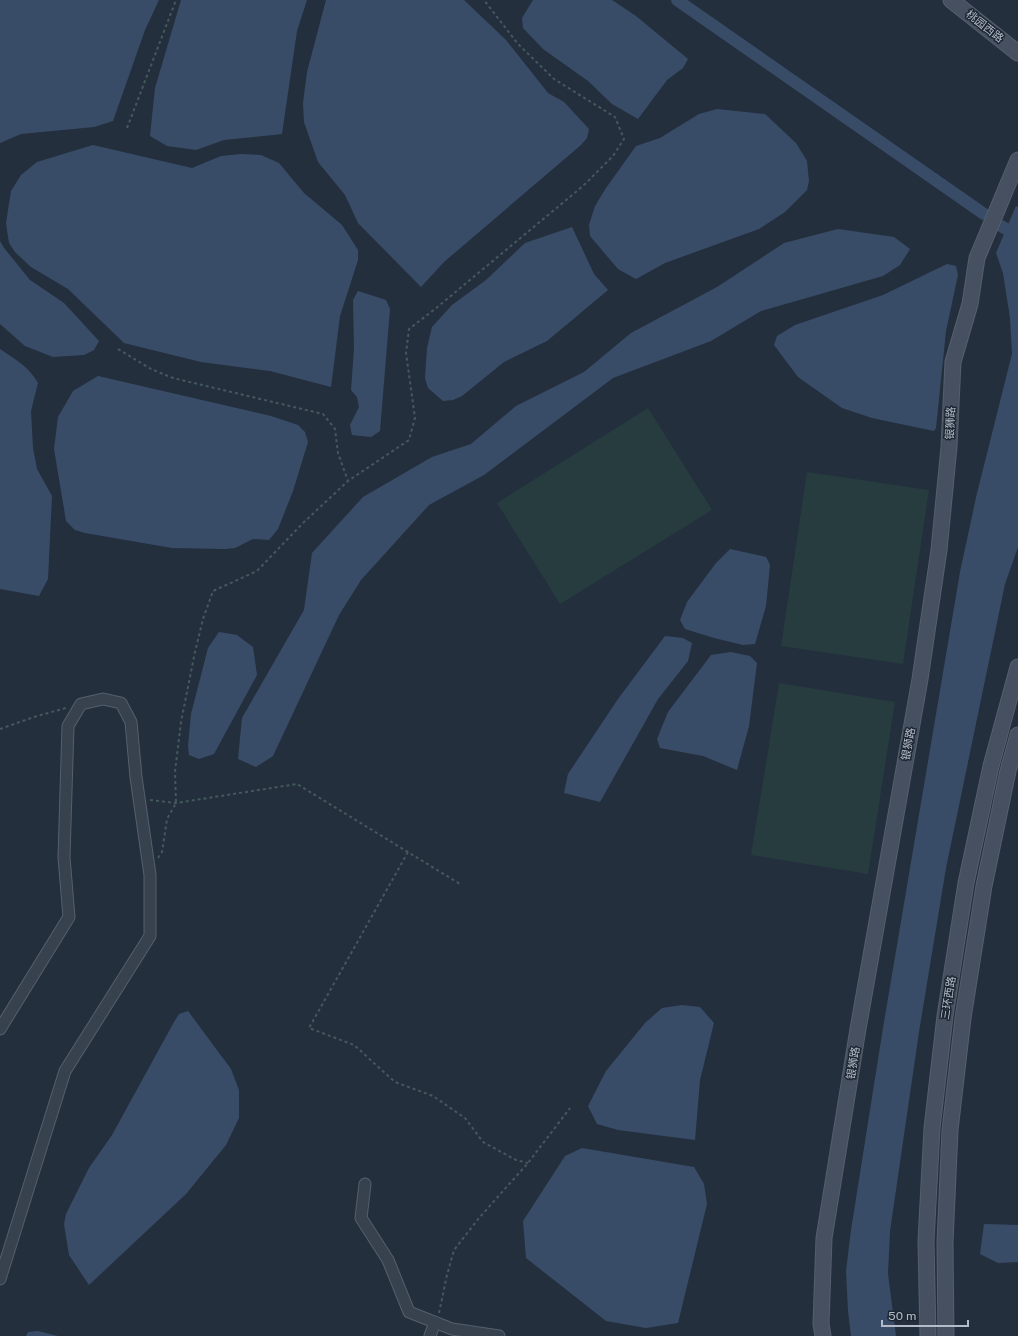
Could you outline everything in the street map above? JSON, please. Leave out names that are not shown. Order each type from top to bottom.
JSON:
[{"type":"main road","name":"桃园西路","points":[[951,0],[1018,53]]},
{"type":"main road","name":"银狮路","points":[[823,1336],[821,1324],[824,1238],[858,1029],[920,679],[939,550],[949,448],[953,362],[970,304],[977,258],[1018,160]]},
{"type":"main road","name":"三环西路","points":[[928,1336],[926,1241],[932,1128],[945,1016],[966,883],[990,766],[1018,667]]},
{"type":"main road","name":"三环西路","points":[[946,1336],[945,1242],[950,1130],[963,1018],[984,886],[1008,770],[1018,735]]},
{"type":"street","points":[[0,1029],[69,917],[64,857],[68,726],[81,704],[103,700],[121,703],[131,722],[136,777],[150,875],[150,936],[65,1071],[0,1279]]},
{"type":"street","points":[[365,1184],[361,1218],[388,1260],[409,1312],[452,1329],[499,1336]]},
{"type":"street","points":[[430,1336],[435,1322]]},
{"type":"path","points":[[127,128],[176,0]]},
{"type":"path","points":[[150,875],[162,852],[167,819],[176,803],[175,772],[181,722],[203,618],[213,591],[257,571],[303,523],[348,481],[409,440],[415,418],[406,353],[410,329],[583,186],[613,156],[624,139],[615,117],[554,79],[518,44],[484,0]]},
{"type":"path","points":[[118,349],[151,369],[173,378],[323,414],[335,429],[338,453],[348,481]]},
{"type":"path","points":[[0,729],[34,717],[81,704]]},
{"type":"path","points":[[139,798],[176,803],[297,784],[460,884]]},
{"type":"path","points":[[408,852],[309,1028],[354,1045],[395,1082],[433,1096],[465,1118],[482,1142],[516,1160],[528,1163]]},
{"type":"path","points":[[435,1322],[440,1310],[454,1250],[528,1163],[570,1108]]},
{"type":"green space","points":[[648,408],[712,510],[560,604],[497,503]]},
{"type":"green space","points":[[807,472],[929,490],[903,664],[781,646]]},
{"type":"green space","points":[[779,683],[895,702],[868,874],[751,855]]},
{"type":"water","points":[[0,0],[159,0],[145,30],[113,121],[94,127],[21,134],[0,143]]},
{"type":"water","points":[[181,0],[307,0],[297,31],[282,134],[224,140],[196,150],[167,146],[150,136],[155,88]]},
{"type":"water","points":[[326,0],[464,0],[506,40],[548,93],[564,102],[589,129],[587,138],[581,145],[444,262],[421,287],[358,223],[345,195],[318,162],[304,122],[303,103],[307,72]]},
{"type":"water","points":[[533,0],[612,0],[636,16],[688,59],[683,68],[667,80],[638,119],[612,104],[588,81],[543,49],[523,28],[522,18]]},
{"type":"water","points":[[717,109],[765,114],[796,143],[807,161],[809,181],[807,190],[785,212],[759,229],[665,263],[636,279],[618,269],[590,236],[589,225],[595,206],[636,146],[660,138],[699,114]]},
{"type":"water","points":[[93,145],[192,168],[221,156],[241,154],[261,155],[279,163],[304,193],[342,225],[358,250],[358,260],[340,316],[331,387],[270,371],[201,362],[124,343],[68,289],[31,267],[15,252],[9,243],[6,223],[11,191],[21,175],[37,162]]},
{"type":"water","points":[[1016,206],[1018,207],[1018,547],[1005,584],[946,868],[919,1032],[890,1231],[888,1274],[896,1336],[851,1336],[846,1271],[851,1230],[883,1028],[960,572],[977,493],[1012,354],[1010,318],[1003,273],[996,253]]},
{"type":"water","points":[[572,227],[594,274],[608,290],[547,341],[504,362],[462,396],[453,400],[443,401],[428,388],[425,378],[427,348],[432,327],[452,305],[486,280],[525,243]]},
{"type":"water","points":[[838,229],[894,237],[910,249],[900,265],[883,276],[761,311],[711,341],[613,378],[484,475],[429,505],[361,580],[339,615],[273,756],[256,767],[238,759],[242,718],[304,610],[312,553],[363,497],[432,457],[471,444],[516,406],[584,372],[631,333],[717,287],[784,243]]},
{"type":"water","points":[[0,241],[30,280],[64,303],[99,341],[94,350],[84,355],[53,357],[25,346],[0,324]]},
{"type":"water","points":[[947,264],[956,266],[958,275],[946,331],[936,428],[934,431],[872,418],[842,408],[798,377],[774,345],[777,336],[795,325],[883,295]]},
{"type":"water","points":[[358,291],[386,300],[390,309],[380,431],[371,437],[352,435],[350,425],[359,407],[357,397],[351,390],[354,349],[353,300]]},
{"type":"water","points":[[0,349],[26,368],[38,383],[31,411],[33,448],[37,469],[52,496],[48,579],[39,596],[0,589]]},
{"type":"water","points":[[98,376],[271,416],[298,425],[305,432],[308,442],[293,491],[278,529],[269,540],[253,539],[235,548],[225,549],[172,548],[75,530],[66,521],[54,449],[58,417],[73,391]]},
{"type":"water","points":[[730,549],[766,557],[770,565],[766,606],[755,644],[743,645],[685,629],[680,620],[687,602],[716,563]]},
{"type":"water","points":[[219,632],[237,635],[253,647],[257,675],[214,754],[199,759],[189,755],[188,746],[191,714],[208,648]]},
{"type":"water","points":[[665,636],[683,638],[692,643],[688,661],[658,699],[600,802],[564,793],[568,774],[618,699]]},
{"type":"water","points":[[731,652],[750,656],[757,663],[749,726],[737,770],[703,756],[660,748],[657,739],[668,712],[711,655]]},
{"type":"water","points":[[682,1005],[700,1007],[714,1023],[700,1080],[695,1140],[618,1130],[597,1124],[588,1106],[606,1071],[645,1023],[662,1008]]},
{"type":"water","points":[[188,1011],[231,1069],[239,1090],[239,1118],[226,1145],[186,1194],[89,1285],[69,1255],[64,1224],[66,1214],[89,1168],[112,1135],[174,1022],[179,1014]]},
{"type":"water","points":[[582,1148],[694,1167],[704,1184],[707,1204],[678,1323],[646,1328],[606,1321],[526,1258],[523,1221],[565,1156]]},
{"type":"water","points":[[984,1224],[1018,1225],[1018,1262],[998,1263],[980,1254]]},
{"type":"water","points":[[38,1331],[58,1336],[26,1336],[28,1332]]},
{"type":"waterway","points":[[677,0],[984,214]]},
{"type":"waterway","points":[[1001,226],[1006,229]]}]
